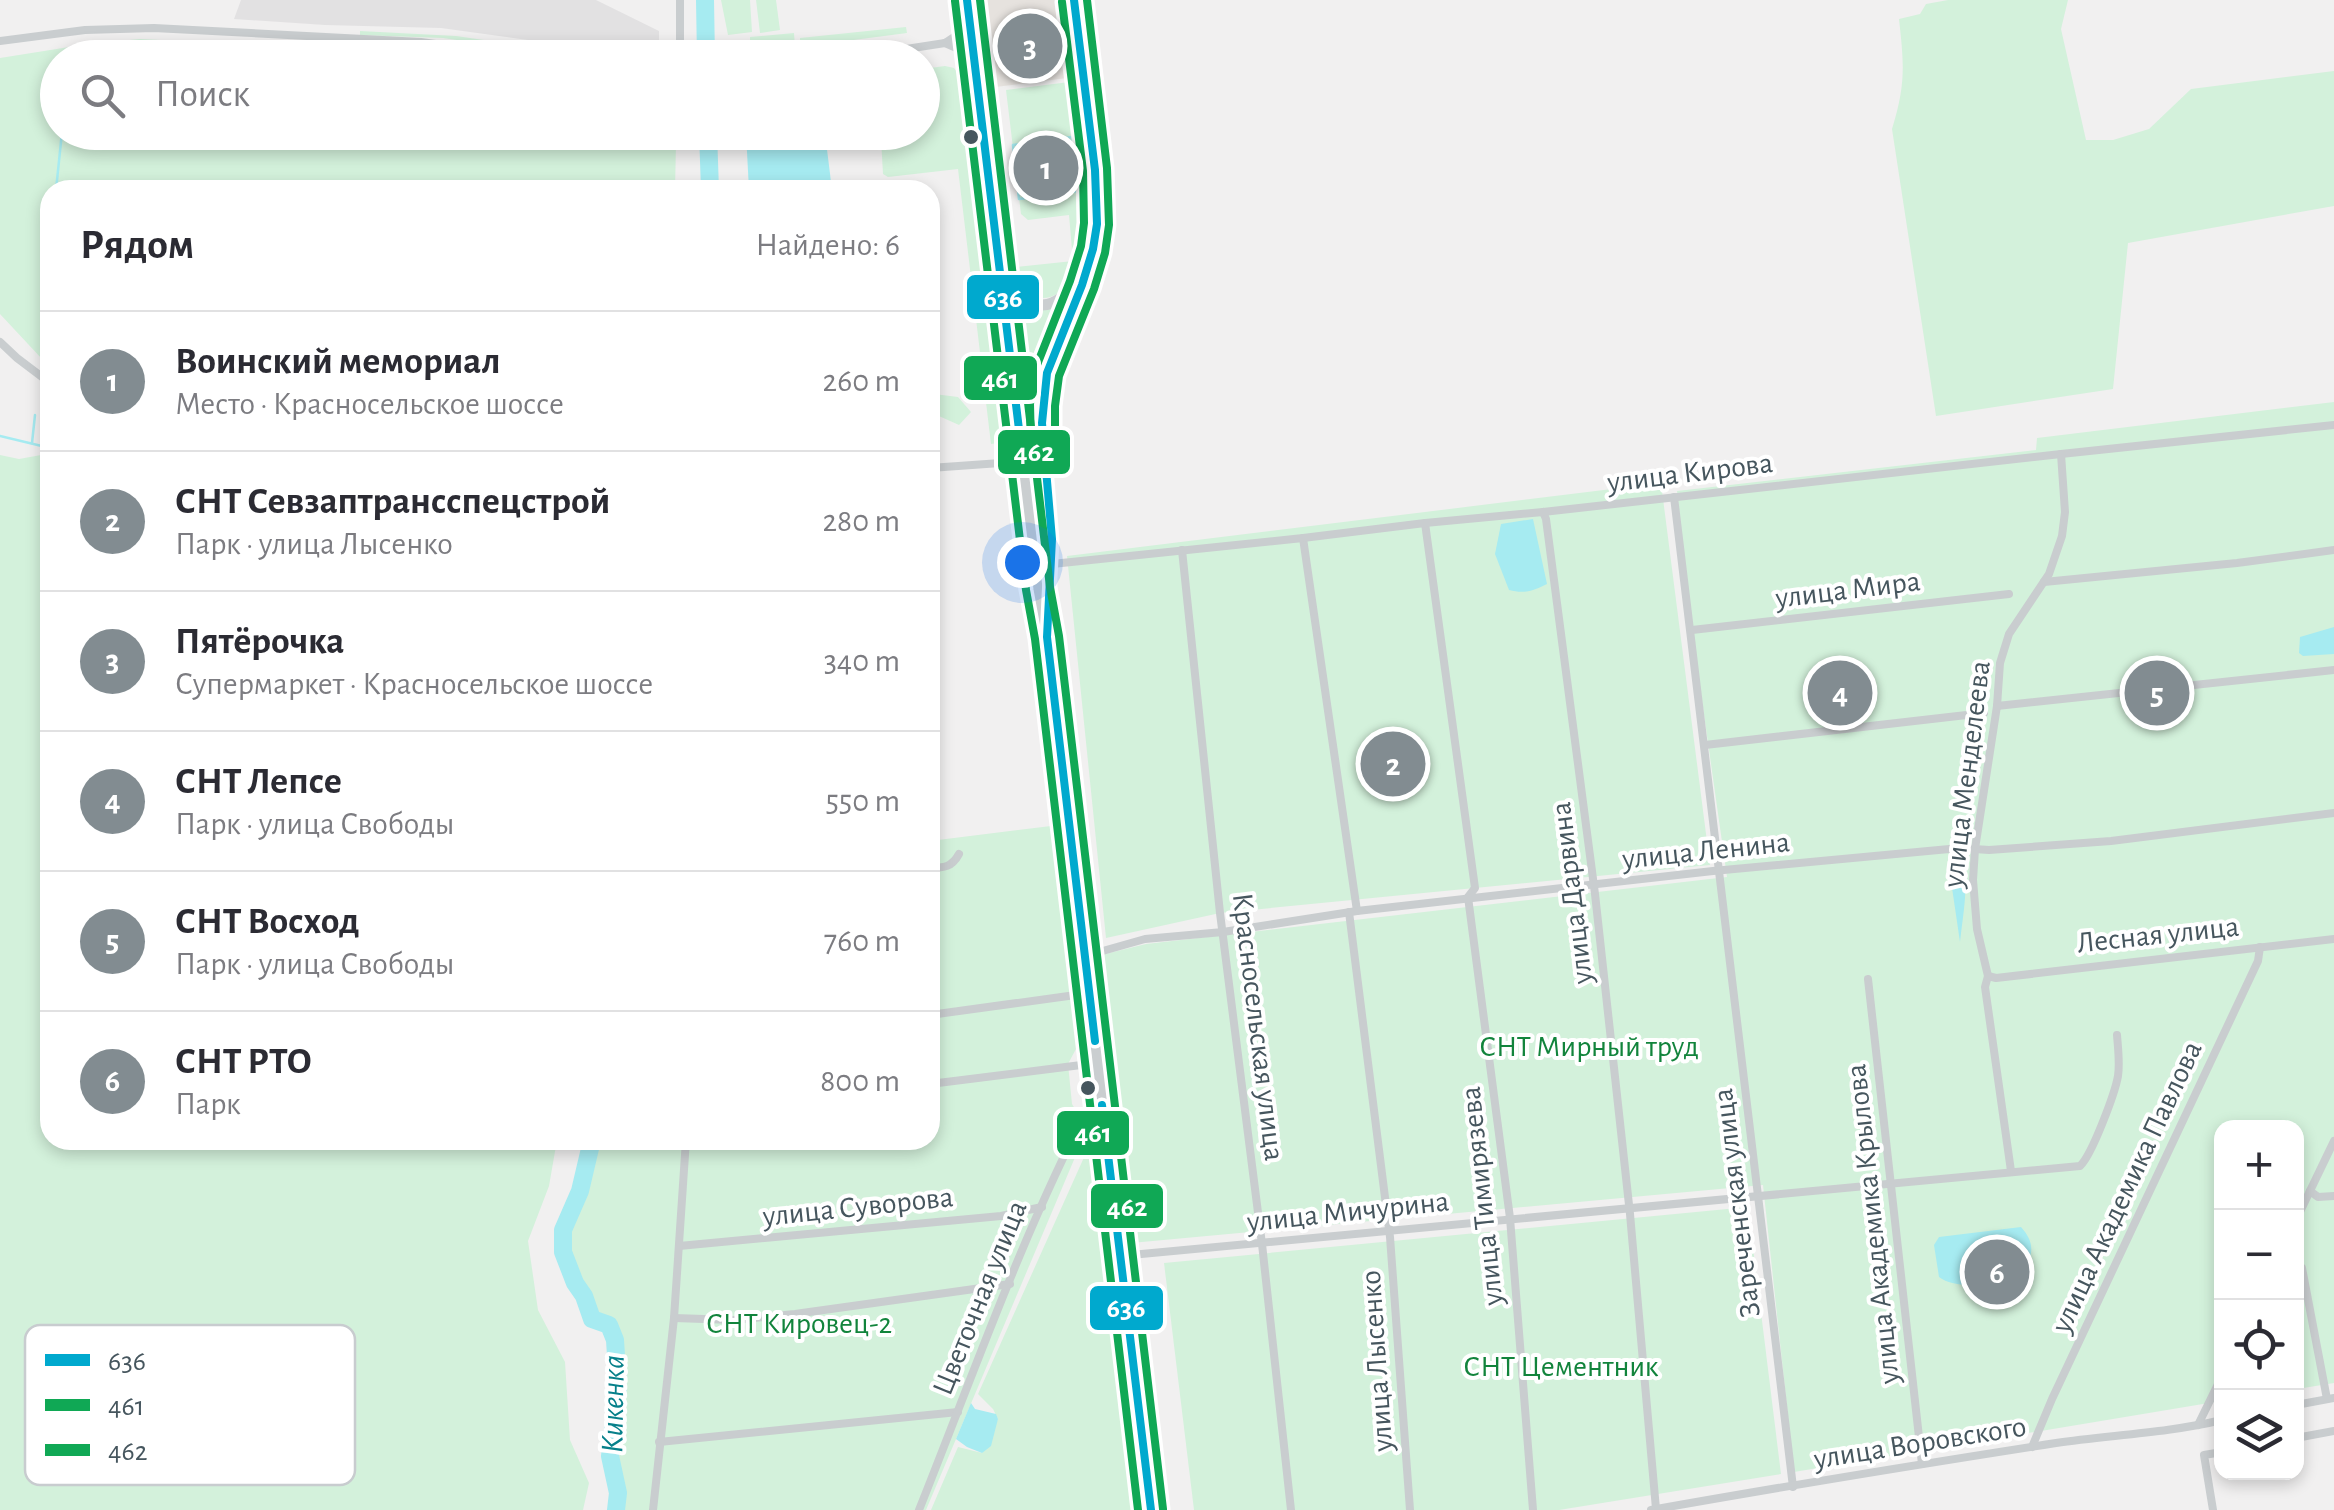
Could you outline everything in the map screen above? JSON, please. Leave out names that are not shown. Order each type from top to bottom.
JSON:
[{"type":"main road","points":[[1047,638],[1052,539],[1042,405],[1047,373],[1088,266],[1097,224],[1074,0]]},
{"type":"main road","points":[[967,4],[1090,993],[1098,1063],[1096,1105],[1120,1256],[1151,1510]]},
{"type":"main road","points":[[998,261],[1022,296],[1045,305],[1068,293],[1088,266]]},
{"type":"street","points":[[680,0],[680,40]]},
{"type":"street","points":[[940,44],[957,35],[967,4]]},
{"type":"street","points":[[0,42],[85,30],[154,28],[373,40]]},
{"type":"street","points":[[945,43],[966,54],[976,70]]},
{"type":"street","points":[[0,342],[40,376]]},
{"type":"street","name":"улица Кирова","points":[[1052,564],[2334,426]]},
{"type":"street","name":"улица Менделеева","points":[[2011,1171],[1986,987],[1988,976],[1976,929],[1972,880],[2000,663],[2009,634],[2049,574],[2062,536],[2065,512],[2061,454]]},
{"type":"street","points":[[940,467],[1044,460]]},
{"type":"street","name":"Зареченская улица","points":[[1674,498],[1792,1487]]},
{"type":"street","name":"улица Дарвина","points":[[1543,512],[1594,885],[1630,1210],[1653,1510]]},
{"type":"street","name":"улица Тимирязева","points":[[1425,523],[1475,888],[1468,897],[1510,1218],[1533,1510]]},
{"type":"street","name":"улица Лысенко","points":[[1303,538],[1353,911],[1390,1232],[1410,1510]]},
{"type":"street","name":"Красносельская улица","points":[[1182,550],[1291,1510]]},
{"type":"street","points":[[2044,582],[2334,550]]},
{"type":"street","name":"улица Мира","points":[[1692,630],[2009,594]]},
{"type":"street","points":[[1997,706],[2334,670]]},
{"type":"street","points":[[1706,746],[1984,713]]},
{"type":"street","name":"улица Ленина","points":[[1085,956],[1145,940],[1468,897],[1960,848],[1989,850],[2112,841],[2334,812]]},
{"type":"street","points":[[940,868],[946,868],[960,854]]},
{"type":"street","name":"Лесная улица","points":[[1988,976],[2334,939]]},
{"type":"street","name":"улица Академика Павлова","points":[[2032,1447],[2252,975],[2260,946]]},
{"type":"street","name":"улица Академика Крылова","points":[[1868,979],[1922,1464]]},
{"type":"street","points":[[940,1014],[1090,993]]},
{"type":"street","name":"улица Мичурина","points":[[1120,1256],[2080,1166],[2100,1129],[2118,1076],[2117,1034]]},
{"type":"street","points":[[940,1083],[1098,1063]]},
{"type":"street","name":"Цветочная улица","points":[[919,1510],[1042,1207],[1096,1105]]},
{"type":"street","points":[[2301,1210],[2334,1141]]},
{"type":"street","points":[[654,1510],[674,1318],[685,1150]]},
{"type":"street","points":[[2310,1192],[2318,1197],[2334,1196]]},
{"type":"street","name":"улица Суворова","points":[[679,1246],[1001,1216],[1042,1207]]},
{"type":"street","points":[[2304,1277],[2331,1398],[2304,1403]]},
{"type":"street","points":[[674,1318],[750,1319],[1010,1284]]},
{"type":"street","points":[[2198,1426],[2215,1390]]},
{"type":"street","points":[[660,1442],[958,1412]]},
{"type":"street","name":"улица Воровского","points":[[1653,1510],[1922,1464],[2214,1422]]},
{"type":"street","points":[[2304,1437],[2334,1431]]},
{"type":"street","points":[[2213,1510],[2204,1455],[2214,1453]]},
{"type":"shaded area","points":[[241,0],[596,0],[659,31],[659,40],[528,40],[441,28],[234,19]]},
{"type":"shaded area","points":[[976,0],[1066,0],[1075,77],[987,88]]},
{"type":"green space","points":[[721,0],[750,0],[752,32],[728,35]]},
{"type":"green space","points":[[756,0],[776,0],[780,30],[760,33]]},
{"type":"green space","points":[[1948,0],[2068,0],[2061,29],[2086,140],[2113,140],[2149,129],[2191,89],[2334,71],[2334,206],[2128,243],[2113,389],[1936,416],[1892,129],[1903,74],[1899,19],[1920,14],[1926,4]]},
{"type":"green space","points":[[906,27],[907,33],[854,40],[800,38]]},
{"type":"green space","points":[[360,31],[484,40],[457,40],[360,35]]},
{"type":"green space","points":[[794,33],[794,40],[750,40]]},
{"type":"green space","points":[[40,52],[40,150],[676,150],[675,180],[40,180],[40,357],[0,314],[0,58]]},
{"type":"green space","points":[[940,67],[954,68],[960,76],[1003,428],[998,443],[991,444],[958,169],[888,177],[883,174],[882,150],[940,150]]},
{"type":"green space","points":[[1077,81],[1086,167],[1080,248],[1065,287],[1052,296],[1035,297],[1020,286],[1012,268],[1005,200],[985,92],[995,91],[1016,267],[1073,261],[1069,215],[1028,220],[1021,214],[1006,90]]},
{"type":"green space","points":[[1093,84],[1107,183],[1107,253],[1064,364],[1052,465],[1049,414],[1053,377],[1093,272],[1101,240],[1103,182]]},
{"type":"green space","points":[[975,164],[987,211],[1033,585],[1029,585],[1025,560]]},
{"type":"green space","points":[[1012,296],[1037,307],[1065,305],[1040,373],[1035,417],[1024,417]]},
{"type":"green space","points":[[940,395],[958,397],[971,412],[959,425],[940,416]]},
{"type":"green space","name":"СНТ Мирный труд","points":[[2334,402],[2334,1383],[2304,1388],[2304,1120],[2214,1120],[2214,1402],[1794,1472],[1763,1185],[1131,1243],[1097,956],[1146,944],[1727,877],[1677,491],[2036,450],[2037,438]]},
{"type":"green space","points":[[0,455],[19,459],[40,455],[40,1150],[555,1150],[549,1186],[528,1241],[538,1310],[565,1362],[570,1440],[589,1483],[583,1510],[0,1510]]},
{"type":"green space","points":[[1661,483],[1710,865],[1220,913],[1106,938],[1067,556]]},
{"type":"green space","name":"СНТ Кировец-2","points":[[1051,826],[1077,1047],[1068,1064],[1072,1104],[1087,1129],[926,1510],[616,1510],[610,1454],[617,1373],[614,1341],[609,1325],[592,1319],[563,1252],[563,1230],[580,1191],[590,1150],[940,1150],[940,840]]},
{"type":"green space","points":[[1094,1135],[1136,1510],[931,1510],[958,1447],[982,1453],[998,1419],[978,1394]]},
{"type":"green space","name":"СНТ Цементник","points":[[1748,1207],[1781,1474],[1559,1510],[1194,1510],[1164,1263]]},
{"type":"water","points":[[747,150],[827,150],[831,180],[748,180]]},
{"type":"water","points":[[1533,519],[1547,584],[1528,591],[1509,590],[1495,554],[1501,524]]},
{"type":"water","points":[[2334,627],[2334,654],[2299,653],[2300,637]]},
{"type":"water","points":[[1963,858],[1965,890],[1960,942],[1951,881],[1953,861]]},
{"type":"water","points":[[2021,1227],[2031,1245],[2025,1276],[1969,1285],[1939,1277],[1934,1245],[1939,1237]]},
{"type":"water","points":[[971,1403],[975,1409],[996,1414],[998,1419],[991,1446],[982,1453],[956,1439]]},
{"type":"waterway","name":"Кикенка","points":[[705,0],[706,40]]},
{"type":"waterway","points":[[1072,137],[1079,191],[1019,199],[1013,145],[1072,137]]},
{"type":"waterway","points":[[57,180],[60,150]]},
{"type":"waterway","name":"Кикенка","points":[[709,150],[710,180]]},
{"type":"waterway","points":[[32,443],[35,415]]},
{"type":"waterway","points":[[0,436],[40,446]]},
{"type":"waterway","name":"Кикенка","points":[[590,1150],[580,1191],[563,1230],[563,1252],[592,1319],[609,1325],[615,1340],[618,1387],[610,1456],[618,1493],[616,1510]]},
{"type":"transit line","name":"636","points":[[967,0],[1021,446]]},
{"type":"transit line","name":"462","points":[[980,0],[1163,1509]]},
{"type":"transit line","name":"636","points":[[1074,0],[1095,170],[1097,224],[1082,285],[1047,373],[1042,423],[1052,539],[1047,637],[1095,1041]]},
{"type":"transit line","name":"461","points":[[1055,445],[1059,376],[1094,289],[1109,225],[1107,168],[1087,0]]},
{"type":"transit line","name":"461","points":[[955,1],[1138,1510]]},
{"type":"transit line","name":"462","points":[[1031,445],[1030,404],[1035,370],[1070,281],[1084,223],[1083,171],[1062,2]]},
{"type":"transit line","name":"636","points":[[1102,1105],[1151,1510]]},
{"type":"place","name":"Пятёрочка","points":[[1030,46]]},
{"type":"place","name":"Воинский мемориал","points":[[1046,168]]},
{"type":"place","name":"СНТ Лепсе","points":[[1840,693]]},
{"type":"place","name":"СНТ Восход","points":[[2157,693]]},
{"type":"place","name":"СНТ Севзаптрансспецстрой","points":[[1393,764]]},
{"type":"place","name":"СНТ РТО","points":[[1997,1272]]}]
